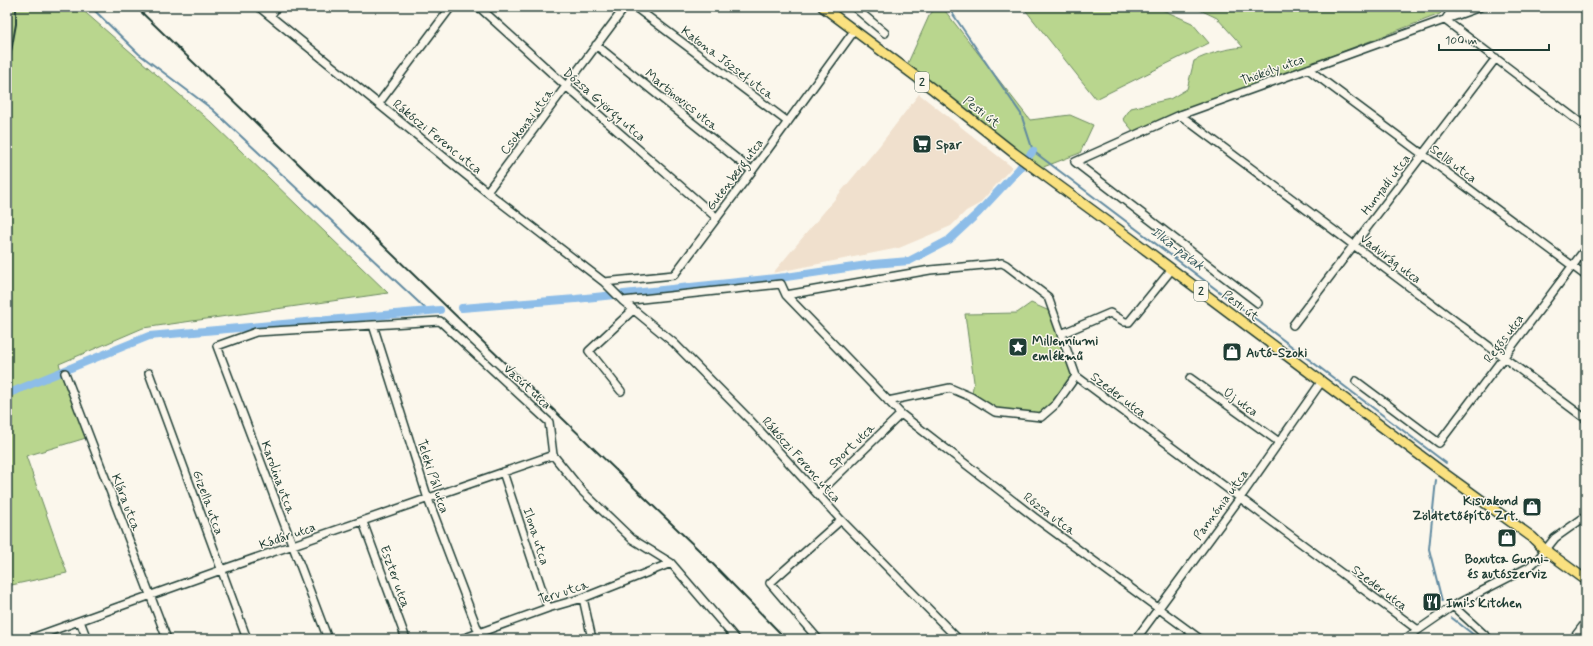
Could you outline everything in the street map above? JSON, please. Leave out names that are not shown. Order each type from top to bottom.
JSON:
[{"type":"main road","name":"Pesti út","points":[[823,7],[1020,158],[1172,269],[1532,537],[1545,550],[1586,580]]},
{"type":"street","name":"Rákóczi Ferenc utca","points":[[259,7],[487,192],[604,282],[633,310],[674,343],[717,386],[841,520],[958,639]]},
{"type":"street","points":[[270,16],[277,7]]},
{"type":"street","points":[[379,103],[451,7]]},
{"type":"street","name":"Dózsa György utca","points":[[479,7],[567,87],[717,218]]},
{"type":"street","name":"Csokonai utca","points":[[487,192],[567,87],[625,7]]},
{"type":"street","name":"Katona József utca","points":[[635,7],[788,122]]},
{"type":"street","points":[[854,7],[885,33]]},
{"type":"street","points":[[1454,7],[1445,20],[1586,127]]},
{"type":"street","name":"Thököly utca","points":[[1258,303],[1076,162],[1180,115],[1480,7]]},
{"type":"street","name":"Gutenberg utca","points":[[604,282],[674,275],[854,31]]},
{"type":"street","name":"Martinovics utca","points":[[596,45],[752,171]]},
{"type":"street","name":"Hunyadi utca","points":[[1293,325],[1496,58]]},
{"type":"street","name":"Sellő utca","points":[[1308,69],[1586,276]]},
{"type":"street","name":"Vadvirág utca","points":[[1180,115],[1586,420]]},
{"type":"street","name":"Regős utca","points":[[1356,381],[1439,443],[1586,248]]},
{"type":"street","name":"Szeder utca","points":[[786,295],[930,270],[1002,264],[1048,297],[1076,376],[1418,630]]},
{"type":"street","points":[[1061,334],[1110,313],[1124,322],[1129,322],[1172,269]]},
{"type":"street","name":"Rózsa utca","points":[[623,301],[781,284],[786,295],[901,414],[1034,516],[1200,639]]},
{"type":"street","points":[[620,391],[589,351],[633,310]]},
{"type":"street","name":"Vasút utca","points":[[217,346],[256,332],[440,321],[549,422],[553,455]]},
{"type":"street","name":"Teleki Pál utca","points":[[374,325],[428,499],[479,633]]},
{"type":"street","name":"Karolina utca","points":[[217,346],[328,639]]},
{"type":"street","name":"Gizella utca","points":[[149,373],[247,639]]},
{"type":"street","name":"Klára utca","points":[[65,374],[167,639]]},
{"type":"street","points":[[888,401],[950,388],[971,397],[995,412],[1041,416],[1056,404],[1076,376]]},
{"type":"street","name":"Új utca","points":[[1190,378],[1279,442]]},
{"type":"street","name":"Pannónia utca","points":[[1136,639],[1240,498],[1322,381]]},
{"type":"street","name":"Sport utca","points":[[818,494],[901,414]]},
{"type":"street","points":[[553,455],[582,492],[632,539],[671,564],[736,639]]},
{"type":"street","name":"Kádár utca","points":[[29,639],[221,570],[553,455]]},
{"type":"street","name":"Ilona utca","points":[[503,472],[548,608]]},
{"type":"street","points":[[1406,639],[1440,614],[1529,567],[1538,559],[1555,538],[1586,516]]},
{"type":"street","points":[[818,639],[770,582],[841,520]]},
{"type":"street","name":"Eszter utca","points":[[363,522],[406,639]]},
{"type":"street","name":"Terv utca","points":[[465,639],[548,608],[583,598],[671,564]]},
{"type":"street","points":[[583,598],[592,639]]},
{"type":"street","points":[[1451,608],[1489,639]]},
{"type":"street","points":[[80,621],[87,639]]},
{"type":"street","points":[[1573,639],[1586,622]]},
{"type":"shaded area","points":[[919,94],[1012,167],[979,204],[966,211],[951,226],[899,248],[773,273],[880,145]]},
{"type":"green space","points":[[7,7],[79,7],[211,122],[388,293],[143,328],[59,364],[86,438],[26,456],[67,573],[7,586]]},
{"type":"green space","points":[[936,7],[942,7],[1030,120],[1070,115],[1093,125],[1080,153],[1041,168],[907,65],[929,16]]},
{"type":"green space","points":[[1023,7],[1156,7],[1192,23],[1209,43],[1096,99]]},
{"type":"green space","points":[[1194,7],[1445,7],[1440,14],[1134,132],[1123,119],[1131,108],[1170,99],[1187,89],[1194,61],[1218,52],[1243,47],[1217,18]]},
{"type":"green space","points":[[1031,303],[1054,313],[1076,376],[1041,417],[995,412],[971,397],[974,382],[965,314],[1017,313]]},
{"type":"waterway","points":[[91,7],[139,54],[212,109],[428,311]]},
{"type":"waterway","name":"Ilka-patak","points":[[948,7],[1021,114],[1033,151],[1446,463]]},
{"type":"waterway","points":[[462,308],[576,299],[786,277],[874,264],[909,261],[949,240],[978,213],[1018,170],[1033,151]]},
{"type":"waterway","points":[[7,394],[149,336],[440,310]]},
{"type":"waterway","name":"Ilka-patak","points":[[1436,480],[1429,549],[1442,601]]},
{"type":"waterway","name":"Ilka-patak","points":[[1452,618],[1479,639]]},
{"type":"railway","points":[[7,74],[16,24],[16,7]]},
{"type":"railway","points":[[136,7],[703,554],[786,639]]},
{"type":"place","name":"Spar","points":[[922,144]]},
{"type":"place","name":"Millenniumi emlékmű","points":[[1018,347]]},
{"type":"place","name":"Autó-Szoki","points":[[1232,352]]},
{"type":"place","name":"Kisvakond Zöldtetőépítő Zrt.","points":[[1532,507]]},
{"type":"place","name":"Boxutca Gumi- és autószerviz","points":[[1507,538]]},
{"type":"place","name":"Imi's Kitchen","points":[[1432,602]]}]
